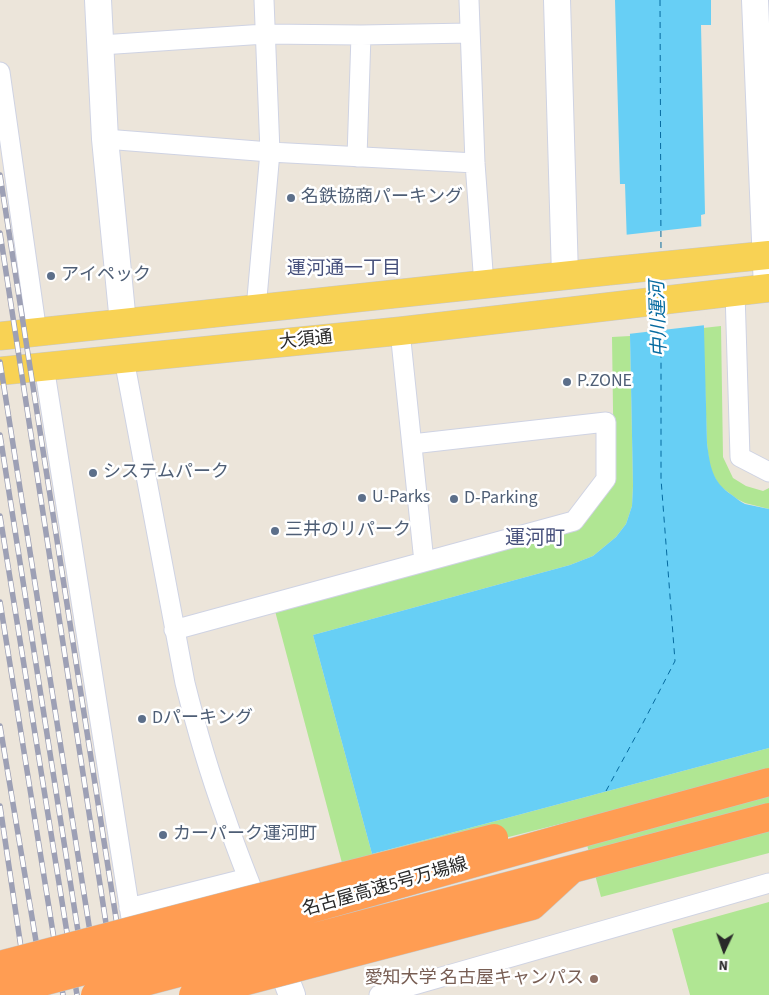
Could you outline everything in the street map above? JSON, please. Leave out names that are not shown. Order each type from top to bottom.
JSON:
[{"type":"highway","name":"名古屋高速5号万場線","points":[[0,993],[183,945],[769,782]]},
{"type":"highway","name":"名古屋高速5号万場線","points":[[95,995],[769,818]]},
{"type":"highway","points":[[0,965],[511,834],[560,839]]},
{"type":"highway","points":[[193,995],[532,906],[573,869]]},
{"type":"main road","name":"大須通","points":[[0,336],[767,255]]},
{"type":"main road","points":[[728,293],[768,288]]},
{"type":"main road","name":"大須通","points":[[0,371],[400,331],[728,293]]},
{"type":"street","points":[[98,0],[105,139],[123,323]]},
{"type":"street","points":[[256,309],[270,152],[264,0]]},
{"type":"street","points":[[469,0],[475,163],[484,285]]},
{"type":"street","points":[[557,0],[565,276]]},
{"type":"street","points":[[755,0],[768,288]]},
{"type":"street","points":[[101,45],[265,34],[470,33]]},
{"type":"street","points":[[357,157],[361,35]]},
{"type":"street","points":[[0,72],[37,333]]},
{"type":"street","points":[[105,139],[270,152],[475,163]]},
{"type":"street","points":[[728,293],[740,457],[769,472]]},
{"type":"street","points":[[400,331],[424,562]]},
{"type":"street","points":[[124,359],[174,630],[196,727],[224,815],[292,995]]},
{"type":"street","points":[[44,366],[134,937],[259,906]]},
{"type":"street","points":[[174,630],[574,520],[606,479],[606,422],[412,444]]},
{"type":"street","points":[[129,908],[248,878]]},
{"type":"street","points":[[379,995],[769,883]]},
{"type":"green space","points":[[721,326],[723,457],[733,478],[746,486],[763,491],[769,488],[769,509],[745,503],[720,486],[713,475],[709,463],[703,328]]},
{"type":"green space","points":[[630,336],[632,506],[626,524],[616,537],[593,556],[570,565],[313,635],[372,854],[769,748],[769,853],[601,897],[580,819],[346,878],[275,611],[581,526],[614,481],[612,337]]},
{"type":"green space","points":[[769,902],[769,995],[690,995],[672,929]]},
{"type":"water","name":"中川運河","points":[[615,0],[711,0],[711,25],[701,25],[705,214],[701,215],[707,443],[713,473],[720,485],[745,504],[769,509],[769,748],[372,854],[313,635],[570,565],[593,556],[616,537],[626,524],[632,506],[630,336],[625,184],[620,184]]},
{"type":"pier","points":[[704,226],[706,325],[628,334],[624,235]]},
{"type":"ferry route","points":[[660,0],[661,253]]},
{"type":"ferry route","points":[[661,280],[661,288]]},
{"type":"ferry route","points":[[606,791],[675,661],[661,479],[661,315]]},
{"type":"railway","points":[[0,175],[128,995]]},
{"type":"railway","points":[[0,233],[117,995]]},
{"type":"railway","points":[[0,362],[100,995]]},
{"type":"railway","points":[[0,435],[88,995]]},
{"type":"railway","points":[[0,516],[77,995]]},
{"type":"railway","points":[[0,602],[63,995]]},
{"type":"railway","points":[[0,726],[45,995]]},
{"type":"railway","points":[[0,806],[28,995]]},
{"type":"place","name":"名鉄協商パーキング","points":[[291,198]]},
{"type":"place","name":"アイペック","points":[[51,276]]},
{"type":"place","name":"P.ZONE","points":[[567,382]]},
{"type":"place","name":"システムパーク","points":[[93,473]]},
{"type":"place","name":"U-Parks","points":[[362,498]]},
{"type":"place","name":"D-Parking","points":[[454,499]]},
{"type":"place","name":"三井のリパーク","points":[[275,531]]},
{"type":"place","name":"Dパーキング","points":[[142,719]]},
{"type":"place","name":"カーパーク運河町","points":[[163,835]]},
{"type":"place","name":"愛知大学 名古屋キャンパス","points":[[594,979]]},
{"type":"district","name":"運河通一丁目","points":[[344,270]]},
{"type":"district","name":"運河町","points":[[535,540]]}]
